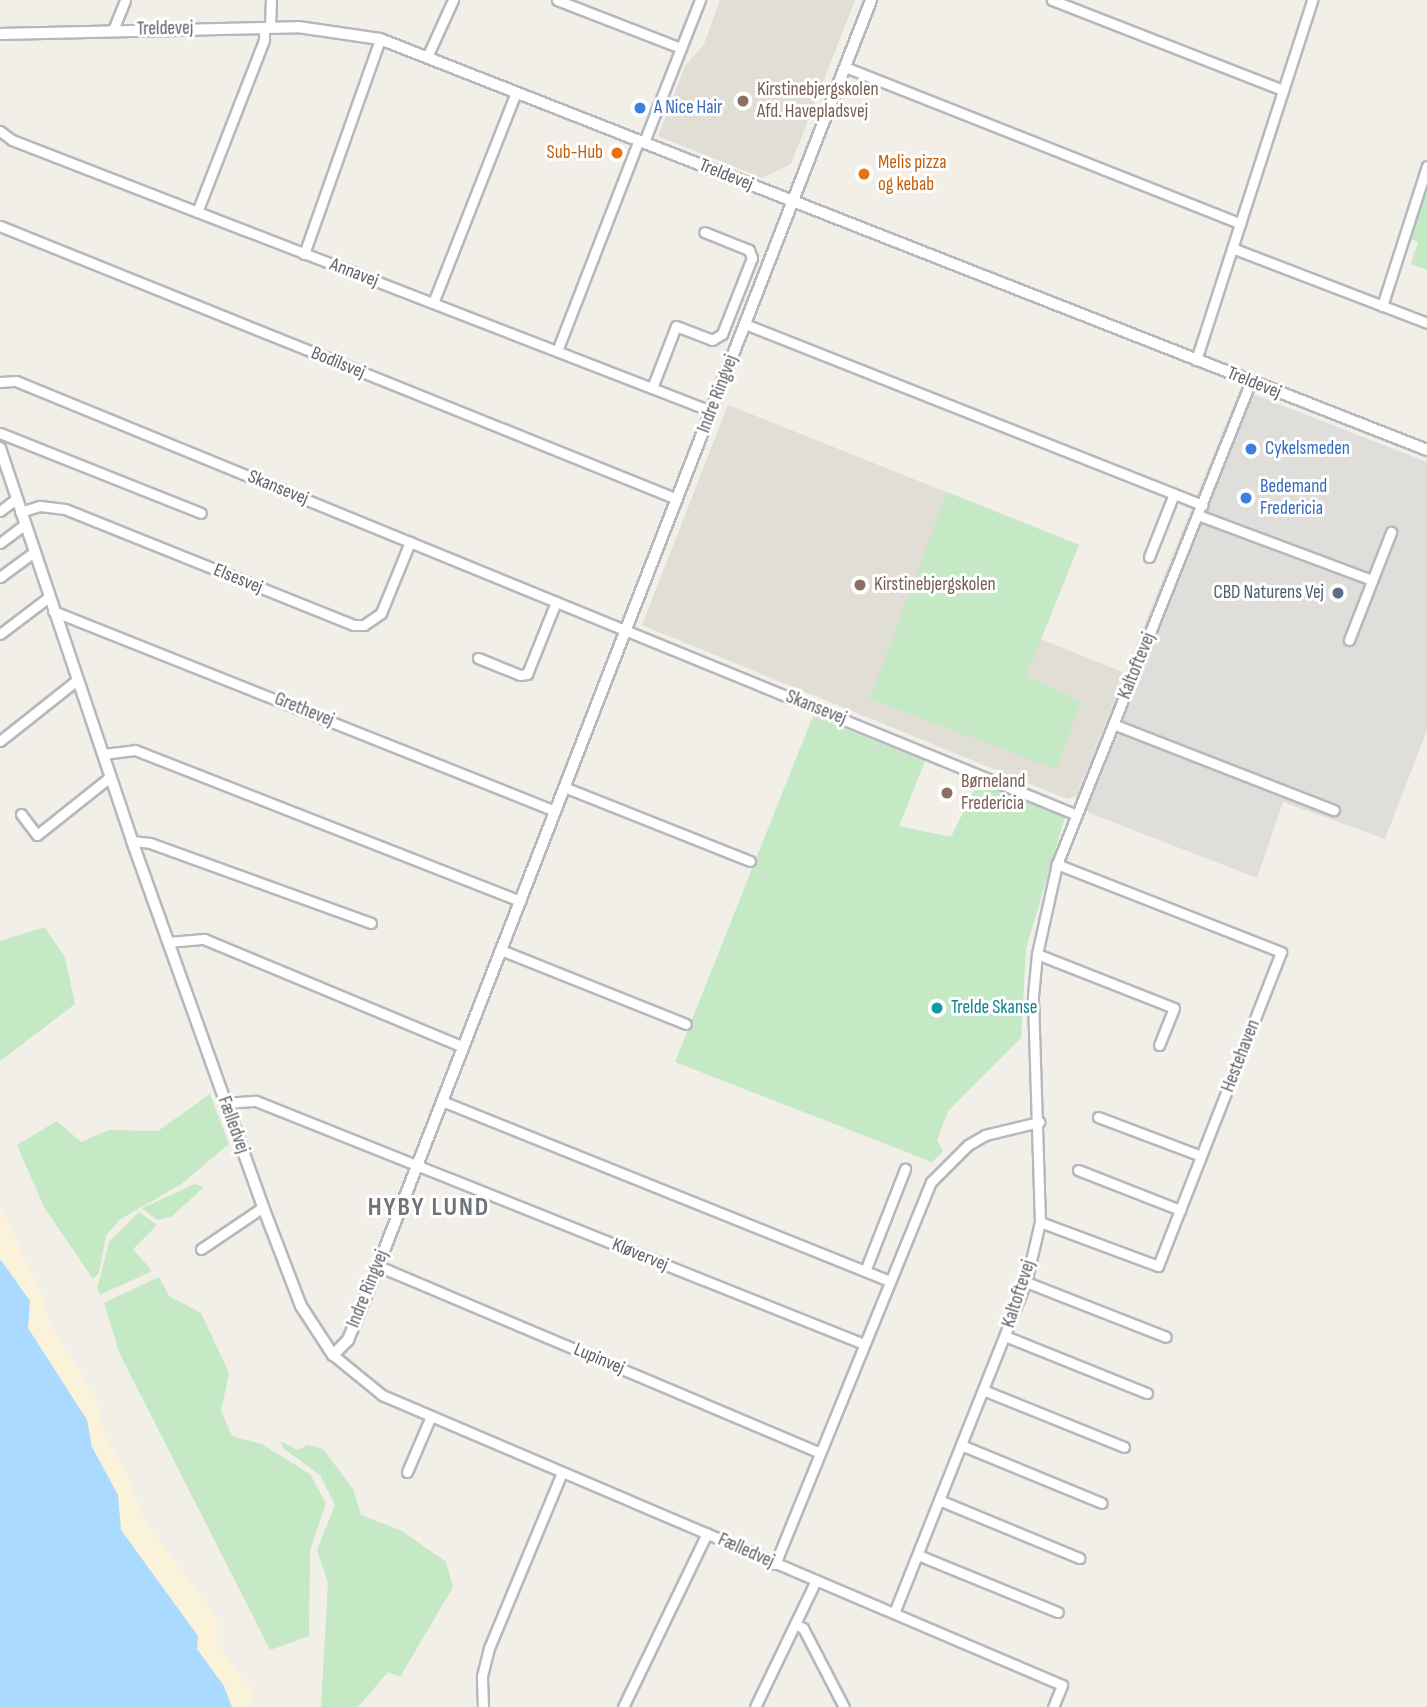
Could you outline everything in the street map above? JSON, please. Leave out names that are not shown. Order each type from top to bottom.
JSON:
[{"type":"street","points":[[113,30],[125,0]]},
{"type":"street","points":[[197,212],[264,40],[271,0]]},
{"type":"street","points":[[427,57],[453,0]]},
{"type":"street","points":[[557,0],[681,48]]},
{"type":"street","points":[[557,351],[699,0]]},
{"type":"street","name":"Indre Ringvej","points":[[333,1355],[348,1340],[871,0]]},
{"type":"street","points":[[1052,0],[1283,90]]},
{"type":"street","points":[[1196,360],[1312,0]]},
{"type":"street","name":"Treldevej","points":[[0,34],[267,27],[326,28],[380,39],[1427,450]]},
{"type":"street","points":[[304,254],[380,39]]},
{"type":"street","points":[[845,67],[1240,223]]},
{"type":"street","points":[[433,303],[516,92]]},
{"type":"street","name":"Annavej","points":[[0,131],[12,140],[711,411]]},
{"type":"street","points":[[1382,306],[1427,166]]},
{"type":"street","name":"Bodilsvej","points":[[0,226],[677,499]]},
{"type":"street","points":[[652,388],[676,326],[712,340],[722,334],[752,258],[749,250],[705,232]]},
{"type":"street","points":[[1232,248],[1427,324]]},
{"type":"street","points":[[745,324],[1202,505]]},
{"type":"street","name":"Skansevej","points":[[0,382],[16,381],[1077,815]]},
{"type":"street","name":"Kaltoftevej","points":[[894,1614],[1026,1282],[1040,1222],[1033,996],[1037,954],[1058,864],[1251,382]]},
{"type":"street","points":[[0,433],[201,513]]},
{"type":"street","name":"Fælledvej","points":[[0,447],[132,841],[263,1207],[302,1306],[333,1355],[366,1385],[431,1416],[1062,1685],[1053,1707]]},
{"type":"street","points":[[1149,557],[1174,494]]},
{"type":"street","points":[[0,511],[16,499]]},
{"type":"street","name":"Elsesvej","points":[[20,512],[40,506],[65,509],[354,625],[364,625],[381,613],[410,542]]},
{"type":"street","points":[[1198,515],[1372,580]]},
{"type":"street","points":[[0,543],[25,524]]},
{"type":"street","points":[[1349,640],[1391,532]]},
{"type":"street","points":[[0,577],[34,552]]},
{"type":"street","points":[[0,634],[49,597]]},
{"type":"street","points":[[478,659],[520,675],[527,674],[556,602]]},
{"type":"street","name":"Grethevej","points":[[53,611],[555,811]]},
{"type":"street","points":[[0,741],[77,680]]},
{"type":"street","points":[[1114,724],[1334,810]]},
{"type":"street","points":[[103,754],[135,750],[520,901]]},
{"type":"street","points":[[21,814],[37,835],[110,777]]},
{"type":"street","points":[[564,787],[750,861]]},
{"type":"street","points":[[132,841],[150,843],[371,923]]},
{"type":"street","name":"Hestehaven","points":[[1040,1222],[1158,1266],[1281,952],[1058,864]]},
{"type":"street","points":[[168,942],[204,939],[463,1047]]},
{"type":"street","points":[[500,950],[686,1024]]},
{"type":"street","points":[[1037,954],[1174,1008],[1159,1045]]},
{"type":"street","name":"Kløvervej","points":[[225,1103],[256,1101],[864,1344]]},
{"type":"street","points":[[442,1101],[889,1281]]},
{"type":"street","points":[[1098,1117],[1201,1156]]},
{"type":"street","points":[[775,1564],[920,1201],[941,1168],[985,1135],[1039,1122]]},
{"type":"street","points":[[865,1271],[905,1169]]},
{"type":"street","points":[[1078,1170],[1180,1210]]},
{"type":"street","points":[[201,1249],[263,1207]]},
{"type":"street","name":"Lupinvej","points":[[377,1266],[820,1452]]},
{"type":"street","points":[[1026,1282],[1166,1337]]},
{"type":"street","points":[[1005,1336],[1147,1392]]},
{"type":"street","points":[[984,1390],[1124,1447]]},
{"type":"street","points":[[407,1472],[431,1416]]},
{"type":"street","points":[[961,1445],[1102,1503]]},
{"type":"street","points":[[483,1707],[482,1676],[489,1648],[562,1473]]},
{"type":"street","points":[[939,1500],[1079,1558]]},
{"type":"street","points":[[624,1707],[707,1533]]},
{"type":"street","points":[[918,1555],[1058,1612]]},
{"type":"street","points":[[755,1707],[816,1580]]},
{"type":"street","points":[[795,1624],[803,1628],[844,1707]]},
{"type":"shaded area","name":"Kirstinebjergskolen Afd. Havepladsvej","points":[[720,0],[855,0],[791,164],[762,178],[658,136],[685,66],[704,44]]},
{"type":"shaded area","points":[[1240,389],[1427,462],[1427,730],[1385,839],[1283,802],[1257,878],[1089,813],[1075,796]]},
{"type":"shaded area","name":"Kirstinebjergskolen","points":[[728,405],[1079,545],[1041,639],[1125,673],[1075,796],[1067,799],[642,625]]},
{"type":"green space","points":[[1426,193],[1427,270],[1411,264],[1418,242],[1411,239]]},
{"type":"green space","points":[[947,492],[1079,545],[1026,676],[1081,701],[1056,769],[870,699]]},
{"type":"green space","points":[[813,716],[925,761],[899,826],[951,837],[978,782],[1065,817],[1026,949],[1021,1038],[948,1111],[937,1140],[943,1151],[932,1162],[675,1062]]},
{"type":"green space","points":[[45,927],[65,958],[75,1004],[0,1061],[0,941]]},
{"type":"green space","points":[[210,1094],[229,1144],[180,1185],[119,1220],[106,1236],[99,1273],[93,1279],[44,1207],[17,1145],[57,1121],[81,1142],[109,1130],[158,1131]]},
{"type":"green space","points":[[195,1184],[204,1187],[171,1217],[157,1220],[142,1208]]},
{"type":"green space","points":[[139,1212],[157,1225],[133,1249],[152,1271],[100,1295],[97,1289],[109,1242]]},
{"type":"green space","points":[[159,1277],[169,1296],[201,1313],[229,1373],[221,1411],[232,1436],[262,1444],[310,1474],[326,1503],[310,1550],[309,1636],[270,1650],[119,1352],[104,1303]]},
{"type":"green space","points":[[281,1441],[297,1450],[308,1445],[323,1449],[353,1489],[361,1515],[402,1531],[446,1562],[453,1587],[400,1677],[388,1672],[358,1707],[321,1707],[328,1583],[317,1550],[335,1505],[320,1475],[283,1448]]},
{"type":"sand","points":[[0,1206],[41,1292],[49,1322],[95,1396],[104,1433],[131,1483],[142,1517],[218,1620],[216,1643],[253,1692],[252,1707],[232,1707],[224,1686],[197,1649],[198,1636],[121,1530],[118,1495],[92,1447],[87,1420],[27,1328],[32,1316],[17,1278],[0,1259]]},
{"type":"water","points":[[0,1259],[30,1301],[28,1328],[87,1420],[92,1447],[118,1495],[121,1530],[198,1636],[197,1649],[224,1686],[232,1707],[0,1707]]},
{"type":"place","name":"Kirstinebjergskolen Afd. Havepladsvej","points":[[743,101]]},
{"type":"place","name":"A Nice Hair","points":[[640,108]]},
{"type":"place","name":"Sub-Hub","points":[[617,153]]},
{"type":"place","name":"Melis pizza og kebab","points":[[864,174]]},
{"type":"place","name":"Cykelsmeden","points":[[1251,449]]},
{"type":"place","name":"Bedemand Fredericia","points":[[1246,498]]},
{"type":"place","name":"Kirstinebjergskolen","points":[[860,585]]},
{"type":"place","name":"CBD Naturens Vej","points":[[1338,593]]},
{"type":"place","name":"Børneland Fredericia","points":[[947,793]]},
{"type":"place","name":"Trelde Skanse","points":[[937,1008]]},
{"type":"district","name":"HYBY LUND","points":[[429,1208]]}]
